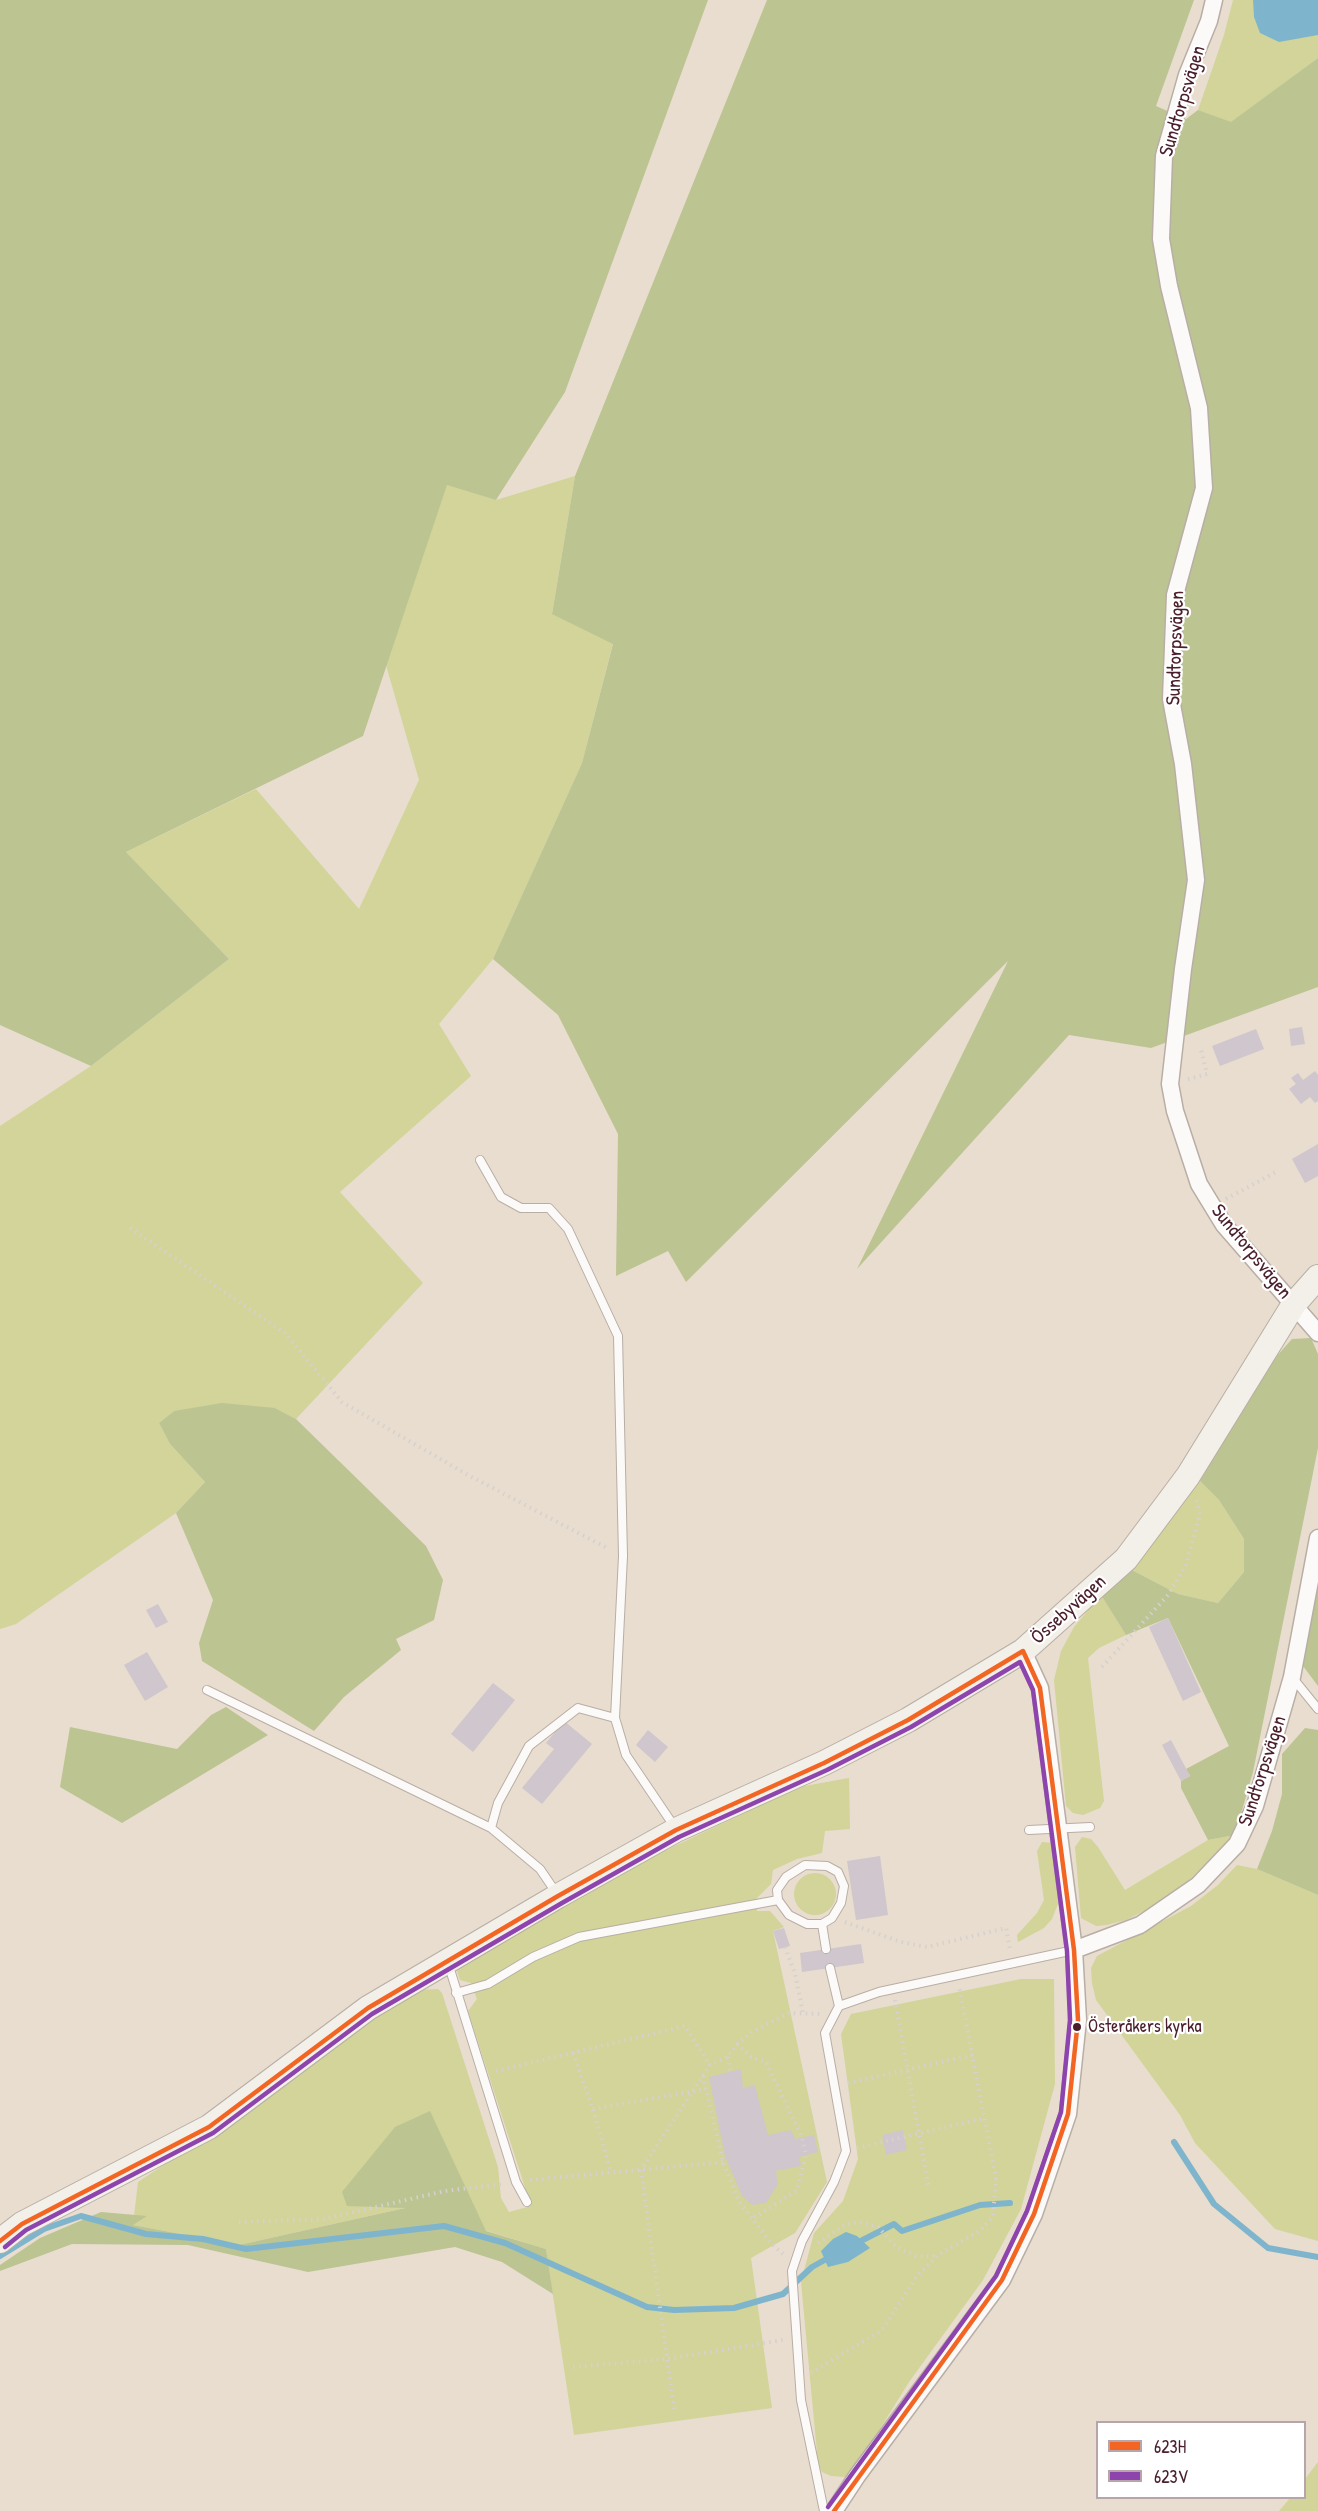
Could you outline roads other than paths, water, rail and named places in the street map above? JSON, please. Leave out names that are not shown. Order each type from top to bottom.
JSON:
[{"type":"street","name":"Sundtorpsvägen","points":[[1214,0],[1209,21],[1187,75],[1164,156],[1161,239],[1169,286],[1199,408],[1204,488],[1174,595],[1171,699],[1183,764],[1196,880],[1170,1084],[1175,1111],[1199,1184],[1224,1225],[1318,1333]]},
{"type":"street","name":"Össebyvägen","points":[[0,2241],[22,2224],[209,2127],[368,2008],[558,1896],[676,1830],[824,1762],[908,1720],[1023,1651],[1126,1559],[1188,1476],[1294,1304],[1318,1277]]},
{"type":"street","name":"Sundtorpsvägen","points":[[1074,1950],[1150,1919],[1198,1886],[1238,1844],[1255,1806],[1292,1677],[1318,1538]]},
{"type":"street","points":[[834,2511],[857,2476],[1002,2280],[1034,2214],[1068,2114],[1078,2020],[1074,1950],[1040,1689],[1023,1651]]},
{"type":"lane","points":[[480,1160],[501,1197],[521,1208],[549,1208],[568,1229],[618,1336],[622,1556],[615,1718],[626,1755],[676,1830]]},
{"type":"lane","points":[[1292,1677],[1318,1709]]},
{"type":"lane","points":[[207,1690],[491,1828],[540,1869],[558,1896]]},
{"type":"lane","points":[[491,1828],[498,1803],[529,1746],[578,1708],[615,1718]]},
{"type":"lane","points":[[1029,1830],[1090,1827]]},
{"type":"lane","points":[[805,1865],[827,1866],[838,1872],[844,1886],[841,1903],[832,1918],[822,1924],[807,1924],[789,1915],[778,1900],[777,1890],[786,1877],[805,1865]]},
{"type":"lane","points":[[456,1993],[488,1984],[533,1957],[579,1937],[778,1900]]},
{"type":"lane","points":[[822,1924],[826,1949]]},
{"type":"lane","points":[[836,2010],[893,1988],[1074,1950]]},
{"type":"lane","points":[[448,1962],[516,2182],[527,2202]]},
{"type":"lane","points":[[824,2511],[798,2376],[792,2271],[802,2241],[834,2182],[846,2151],[825,2033],[836,2010],[830,1968]]},
{"type":"water","points":[[1253,0],[1318,0],[1318,35],[1279,42],[1260,33],[1254,17]]},
{"type":"water","points":[[846,2232],[857,2236],[870,2248],[848,2262],[828,2267],[821,2251],[833,2239]]},
{"type":"waterway","points":[[1174,2142],[1214,2204],[1268,2248],[1318,2257]]},
{"type":"waterway","points":[[855,2244],[894,2224],[902,2231],[980,2205],[1010,2203]]},
{"type":"waterway","points":[[0,2256],[44,2229],[81,2216],[146,2234],[203,2239],[246,2249],[444,2226],[505,2243],[647,2307],[674,2310],[734,2308],[783,2294],[812,2267],[830,2257]]},
{"type":"place","name":"Österåkers kyrka","points":[[1077,2027]]}]
